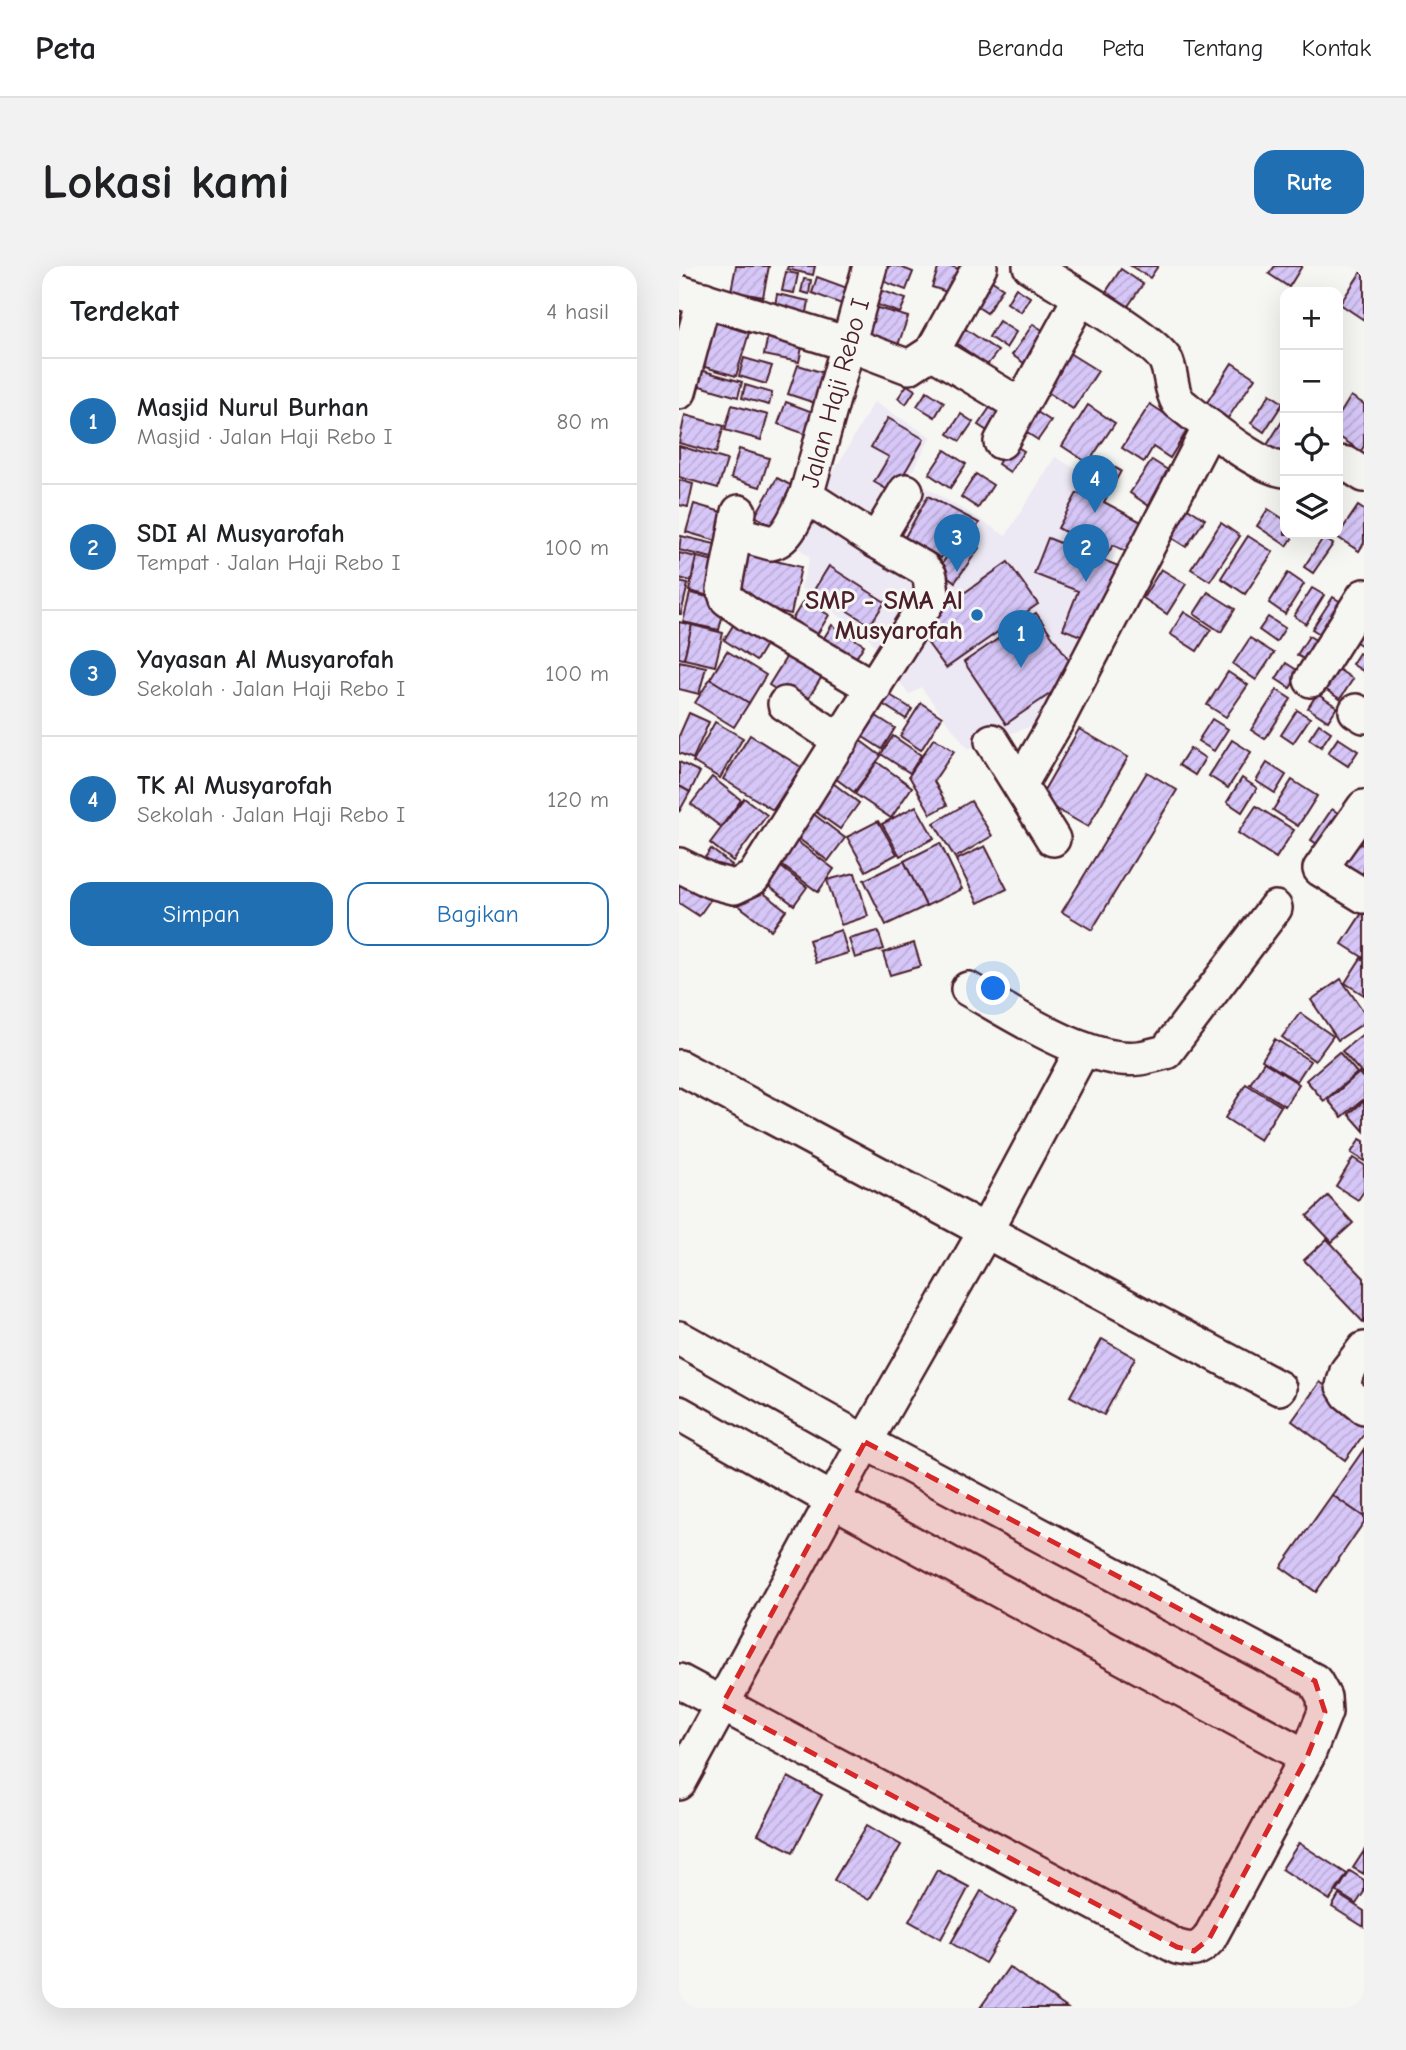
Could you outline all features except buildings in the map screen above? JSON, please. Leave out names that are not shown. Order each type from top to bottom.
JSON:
[{"type":"street","name":"Jalan Haji Rebo I","points":[[870,266],[806,496],[923,568],[930,576],[932,594],[874,688]]},
{"type":"street","points":[[679,392],[691,295],[848,344],[909,367],[932,352],[981,266]]},
{"type":"street","points":[[1030,266],[1149,343],[1167,362],[1173,393],[1178,402],[1210,427],[1271,466],[1280,469]]},
{"type":"street","points":[[1001,442],[1080,298]]},
{"type":"street","points":[[932,352],[1020,405]]},
{"type":"street","points":[[1021,783],[1058,719],[1210,427]]},
{"type":"street","points":[[1343,464],[1364,475]]},
{"type":"street","points":[[876,541],[905,491]]},
{"type":"street","points":[[679,865],[711,881],[734,887],[753,878],[874,688],[749,615],[727,599],[725,590],[737,523],[771,543],[777,542],[790,527],[806,496]]},
{"type":"street","points":[[1311,680],[1364,596]]},
{"type":"street","points":[[785,704],[841,741]]},
{"type":"street","points":[[992,741],[1021,783],[1053,839]]},
{"type":"street","points":[[1364,807],[1320,869],[1364,896]]},
{"type":"street","points":[[968,989],[1058,1040],[1083,1049],[1123,1058],[1139,1058],[1165,1052],[1275,908]]},
{"type":"street","points":[[679,1783],[865,1442],[985,1232],[1083,1049]]},
{"type":"street","points":[[679,1067],[1279,1388]]},
{"type":"street","points":[[679,1338],[865,1442],[1315,1681],[1324,1697],[1325,1712],[1307,1757],[1209,1939],[1200,1949],[1194,1951],[1177,1947],[679,1681]]},
{"type":"street","points":[[1364,1349],[1347,1371],[1343,1386],[1348,1394],[1364,1406]]},
{"type":"street","points":[[679,1413],[834,1501],[1307,1757]]},
{"type":"highlighted area","points":[[865,1442],[1315,1681],[1325,1712],[1307,1757],[1209,1939],[1194,1951],[1177,1947],[722,1705]]},
{"type":"shaded area","points":[[874,402],[931,437],[909,477],[1006,536],[1055,457],[1095,480],[1077,509],[1121,537],[1056,717],[968,749],[921,687],[909,695],[869,638],[801,588],[810,557],[793,543]]},
{"type":"place","name":"TK Al Musyarofah","points":[[1095,513]]},
{"type":"place","name":"Yayasan Al Musyarofah","points":[[957,572]]},
{"type":"place","name":"SDI Al Musyarofah","points":[[1086,582]]},
{"type":"place","name":"SMP - SMA Al Musyarofah","points":[[977,615]]},
{"type":"place","name":"Masjid Nurul Burhan","points":[[1021,668]]}]
